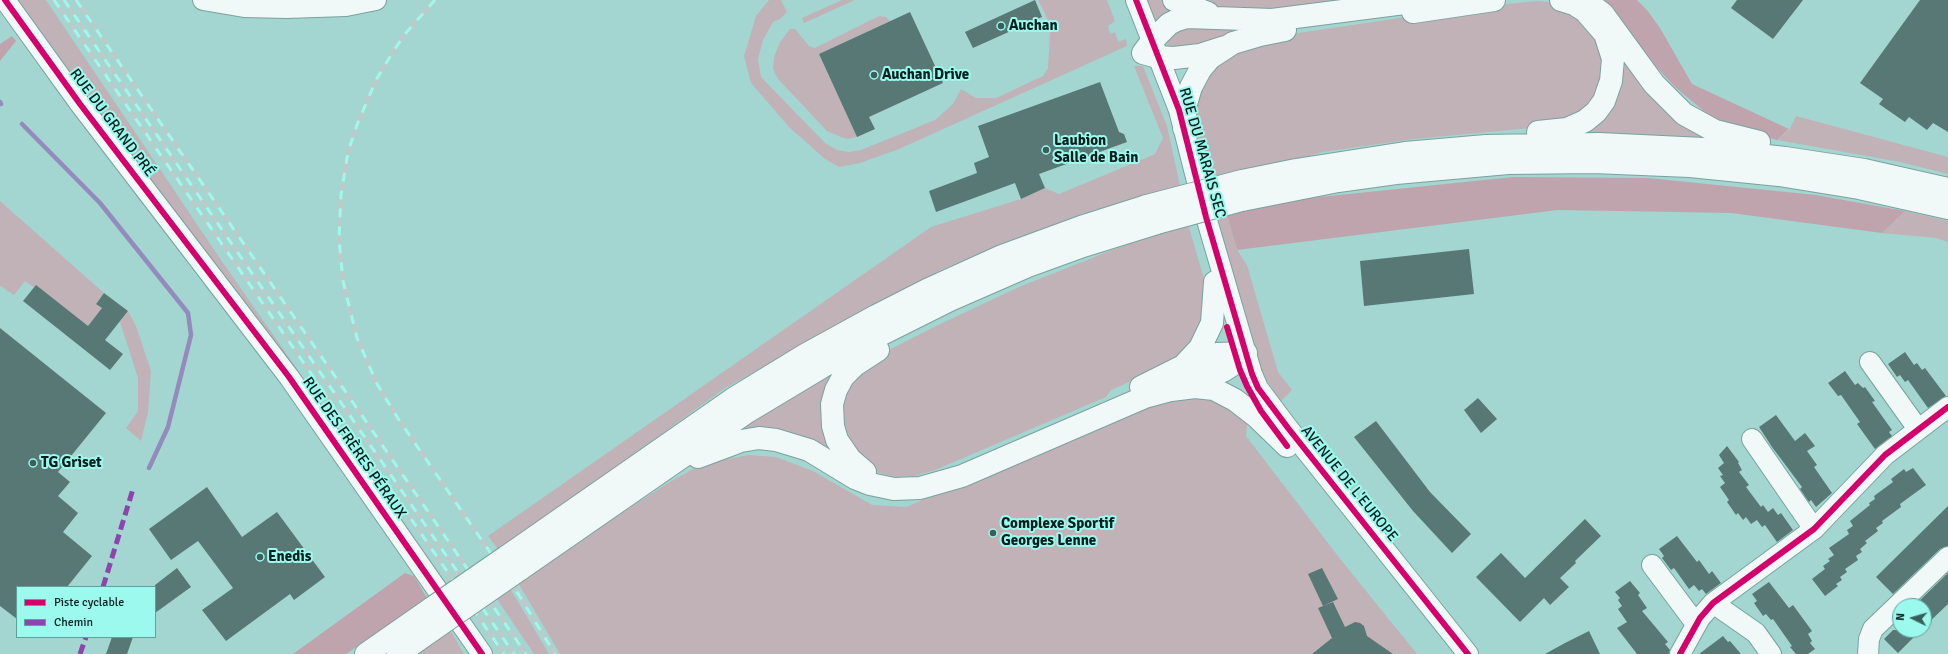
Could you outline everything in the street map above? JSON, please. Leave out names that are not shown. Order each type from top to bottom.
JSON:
[{"type":"highway","points":[[1174,0],[1221,17]]},
{"type":"highway","points":[[1428,0],[1272,20],[1254,21],[1195,16],[1182,18],[1169,24],[1151,50],[1188,57],[1225,47],[1251,37],[1284,30],[1494,0]]},
{"type":"highway","points":[[366,654],[437,616],[512,563],[733,399],[805,355],[876,316],[940,284],[1002,256],[1081,227],[1152,214],[1242,191],[1296,170],[1405,153],[1483,137],[1563,130],[1579,124],[1596,112],[1607,96],[1611,81],[1613,59],[1610,45],[1605,34],[1591,16],[1574,4],[1561,0]]},
{"type":"highway","points":[[1585,0],[1603,14],[1661,92],[1684,114],[1694,121],[1729,136],[1810,152],[1884,174],[1948,189]]},
{"type":"highway","points":[[1184,128],[1186,104],[1193,82],[1210,58],[1225,47]]},
{"type":"highway","points":[[1405,153],[1513,145],[1653,145],[1785,158],[1884,174]]},
{"type":"highway","points":[[1242,191],[1422,170],[1508,163],[1612,162],[1690,166],[1779,175],[1852,187],[1948,208]]},
{"type":"highway","points":[[633,491],[747,412],[822,366],[900,324],[977,287],[1063,253],[1152,214]]},
{"type":"highway","points":[[1183,366],[1200,348],[1210,330],[1213,315],[1214,282]]},
{"type":"highway","points":[[977,287],[861,360],[840,383],[832,404],[832,426],[837,440],[845,453],[861,470],[875,477],[898,481],[914,481],[940,475],[1155,381],[1183,366],[1211,355],[1239,356]]},
{"type":"highway","points":[[512,563],[633,491],[687,462],[722,447],[741,441],[760,438],[802,446],[855,478],[870,484],[894,489],[920,488],[962,476],[1145,398],[1172,384],[1223,371],[1239,356]]},
{"type":"highway","points":[[1145,398],[1187,387],[1214,389],[1228,395],[1250,410],[1286,446]]},
{"type":"highway","points":[[398,654],[437,616]]},
{"type":"street","name":"RUE DU GRAND PRÉ","points":[[5,0],[62,79],[200,260]]},
{"type":"street","points":[[203,0],[244,7],[286,8],[346,6],[376,0]]},
{"type":"street","name":"RUE DU MARAIS SEC","points":[[1122,0],[1151,50],[1177,103],[1231,321]]},
{"type":"street","name":"RUE DU MARAIS SEC","points":[[1136,0],[1214,282],[1231,321]]},
{"type":"street","name":"RUE DES FRÈRES PÉRAUX","points":[[200,260],[288,377],[482,654]]},
{"type":"street","name":"AVENUE DE L'EUROPE","points":[[1231,321],[1246,383],[1257,403],[1286,446],[1452,654]]},
{"type":"street","name":"AVENUE DE L'EUROPE","points":[[1239,356],[1266,399],[1468,654]]},
{"type":"street","points":[[1870,362],[1918,429]]},
{"type":"street","points":[[1680,654],[1696,624],[1713,603],[1814,529],[1885,455],[1948,407]]},
{"type":"street","points":[[1752,439],[1814,529]]},
{"type":"street","points":[[1868,654],[1869,639],[1873,629],[1948,557]]},
{"type":"street","points":[[1652,565],[1696,624]]},
{"type":"street","points":[[1713,603],[1756,633],[1771,654]]},
{"type":"shaded area","points":[[18,0],[46,0],[221,260],[447,584],[444,586]]},
{"type":"shaded area","points":[[769,0],[781,0],[787,12],[780,19],[773,22],[763,40],[758,59],[761,77],[825,143],[837,150],[849,152],[861,150],[935,120],[953,104],[961,89],[976,98],[996,98],[1043,76],[1048,68],[1050,32],[1049,22],[1038,0],[1107,0],[1115,21],[1108,26],[1110,34],[1115,32],[1118,42],[1126,39],[1127,46],[899,149],[860,163],[839,167],[825,159],[789,127],[751,83],[744,56],[756,16]]},
{"type":"shaded area","points":[[842,0],[855,0],[804,23],[802,18]]},
{"type":"shaded area","points":[[1140,0],[1167,0],[1180,13],[1151,23]]},
{"type":"shaded area","points":[[1184,0],[1368,0],[1242,13]]},
{"type":"shaded area","points":[[1594,0],[1637,0],[1647,10],[1660,28],[1692,84],[1789,129],[1777,140],[1731,127],[1705,112],[1675,87]]},
{"type":"shaded area","points":[[1537,1],[1559,3],[1576,11],[1608,59],[1593,107],[1552,126],[1414,139],[1323,152],[1202,186],[1191,111],[1215,63],[1271,37],[1467,8]]},
{"type":"shaded area","points":[[879,16],[886,17],[890,21],[819,54],[857,137],[848,139],[827,131],[778,79],[773,69],[774,57],[780,42],[790,29],[795,29],[809,46],[815,48]]},
{"type":"shaded area","points":[[1181,26],[1237,28],[1239,30],[1238,32],[1184,48],[1167,47],[1168,37]]},
{"type":"shaded area","points":[[12,36],[16,41],[0,61],[0,44]]},
{"type":"shaded area","points":[[1618,51],[1706,135],[1705,141],[1579,133]]},
{"type":"shaded area","points":[[1134,66],[1143,66],[1167,126],[1180,186],[1047,228],[945,268],[725,388],[500,552],[488,536],[931,227],[1021,199],[1045,188],[1059,194],[1155,154],[1163,138]]},
{"type":"shaded area","points":[[1796,116],[1948,157],[1948,174],[1900,162],[1777,140],[1789,130]]},
{"type":"shaded area","points":[[1513,177],[1648,178],[1816,195],[1905,211],[1882,233],[1731,213],[1558,210],[1237,250],[1227,215],[1281,201]]},
{"type":"shaded area","points":[[0,201],[104,293],[96,303],[102,308],[88,326],[25,281],[14,295],[0,286]]},
{"type":"shaded area","points":[[1905,211],[1948,221],[1948,242],[1936,238],[1882,233]]},
{"type":"shaded area","points":[[1227,215],[1237,250],[1247,265],[1278,372],[1292,390],[1281,401],[1258,368],[1212,217]]},
{"type":"shaded area","points":[[1188,224],[1205,282],[1208,302],[1192,348],[1153,376],[1129,382],[1111,390],[1106,397],[935,470],[915,476],[896,477],[875,472],[844,443],[842,390],[885,352],[1019,287],[1150,235]]},
{"type":"shaded area","points":[[128,311],[136,326],[151,371],[148,412],[141,441],[126,428],[138,411],[138,378],[120,322]]},
{"type":"shaded area","points":[[837,367],[841,459],[734,432]]},
{"type":"shaded area","name":"Complexe Sportif Georges Lenne","points":[[1201,391],[1248,416],[1246,436],[1341,560],[1417,654],[560,654],[517,581],[668,483],[704,463],[749,455],[776,457],[813,471],[872,505],[906,507],[1152,404]]},
{"type":"shaded area","points":[[405,573],[414,576],[427,598],[346,654],[293,654]]},
{"type":"shaded area","points":[[511,590],[549,654],[534,654],[497,599]]},
{"type":"shaded area","points":[[447,631],[452,633],[464,654],[415,654]]},
{"type":"building","points":[[1035,0],[1042,17],[973,48],[965,32]]},
{"type":"building","points":[[1737,0],[1803,0],[1773,39],[1731,8]]},
{"type":"building","points":[[1920,0],[1948,0],[1948,132],[1933,123],[1927,130],[1909,117],[1905,122],[1879,104],[1883,99],[1860,83]]},
{"type":"building","points":[[910,12],[943,83],[869,117],[875,129],[857,137],[819,54]]},
{"type":"building","name":"Laubion Salle de Bain","points":[[1100,82],[1119,132],[1124,134],[1127,142],[1039,174],[1045,188],[1021,199],[1015,183],[936,212],[929,191],[977,173],[974,163],[989,157],[978,126]]},
{"type":"building","points":[[1469,249],[1474,294],[1364,306],[1360,261]]},
{"type":"building","points":[[36,285],[88,326],[102,308],[96,304],[104,293],[128,311],[105,340],[123,354],[110,370],[23,301]]},
{"type":"building","name":"TG Griset","points":[[0,328],[106,413],[58,472],[70,482],[58,496],[78,513],[63,532],[92,556],[68,586],[16,586],[16,618],[0,606]]},
{"type":"building","points":[[1905,352],[1914,365],[1917,363],[1922,370],[1925,368],[1946,396],[1928,408],[1908,380],[1905,382],[1900,375],[1897,377],[1888,364]]},
{"type":"building","points":[[1845,371],[1855,385],[1858,383],[1863,388],[1865,387],[1875,401],[1872,402],[1892,430],[1889,432],[1892,436],[1875,449],[1857,424],[1860,422],[1841,395],[1838,396],[1828,383]]},
{"type":"building","points":[[1478,398],[1497,419],[1481,433],[1464,410]]},
{"type":"building","points":[[1776,415],[1795,441],[1805,433],[1815,446],[1807,451],[1817,465],[1814,467],[1832,493],[1816,507],[1811,500],[1809,502],[1800,489],[1802,487],[1759,427]]},
{"type":"building","points":[[1376,421],[1430,492],[1471,534],[1452,553],[1413,511],[1354,437]]},
{"type":"building","points":[[1727,446],[1739,462],[1738,463],[1742,470],[1739,472],[1749,485],[1746,487],[1761,507],[1763,505],[1768,512],[1773,508],[1778,515],[1781,513],[1793,530],[1777,542],[1765,525],[1762,527],[1757,520],[1751,524],[1746,517],[1743,520],[1738,513],[1736,515],[1727,502],[1729,500],[1720,487],[1725,483],[1720,476],[1723,475],[1718,468],[1724,463],[1719,455]]},
{"type":"building","points":[[1913,468],[1926,485],[1900,504],[1901,507],[1882,521],[1883,523],[1876,528],[1878,531],[1865,541],[1867,543],[1860,549],[1862,552],[1856,556],[1858,560],[1845,569],[1847,572],[1840,577],[1842,580],[1836,584],[1838,586],[1825,596],[1812,579],[1825,569],[1823,566],[1830,561],[1828,559],[1834,555],[1829,548],[1849,534],[1847,530],[1853,526],[1850,521],[1870,505],[1869,503],[1875,499],[1874,496],[1893,482],[1891,479],[1904,469],[1906,472]]},
{"type":"building","points":[[207,487],[242,537],[277,512],[325,577],[294,600],[290,594],[226,641],[202,610],[233,588],[198,541],[171,560],[149,529]]},
{"type":"building","points":[[1948,506],[1948,546],[1940,549],[1893,594],[1876,577]]},
{"type":"building","points":[[1585,519],[1601,536],[1560,578],[1569,587],[1550,605],[1544,598],[1520,622],[1476,577],[1501,553],[1525,578]]},
{"type":"building","points":[[1677,536],[1697,562],[1699,560],[1709,574],[1712,571],[1721,583],[1706,594],[1702,589],[1699,591],[1694,585],[1689,589],[1674,568],[1671,570],[1662,558],[1664,556],[1659,549]]},
{"type":"building","points":[[177,568],[191,587],[156,612],[155,585]]},
{"type":"building","points":[[1322,568],[1338,599],[1323,606],[1308,574]]},
{"type":"building","points":[[1948,573],[1948,604],[1932,619],[1932,598],[1922,598]]},
{"type":"building","points":[[1630,581],[1640,593],[1638,595],[1647,608],[1642,611],[1668,642],[1665,644],[1670,650],[1669,654],[1637,654],[1617,628],[1627,622],[1618,609],[1622,606],[1618,600],[1620,598],[1615,592]]},
{"type":"building","points":[[1769,582],[1789,608],[1793,605],[1812,631],[1808,634],[1812,641],[1810,643],[1815,649],[1808,654],[1796,654],[1773,619],[1771,620],[1766,614],[1763,616],[1754,603],[1757,601],[1752,594]]},
{"type":"building","points":[[1333,602],[1345,627],[1355,622],[1360,623],[1364,626],[1367,636],[1393,654],[1312,654],[1332,638],[1318,608]]},
{"type":"building","points":[[1589,631],[1600,654],[1545,654],[1565,643]]},
{"type":"building","points":[[1892,631],[1892,638],[1913,638],[1898,653],[1884,639]]},
{"type":"building","points":[[1723,636],[1728,642],[1730,641],[1741,654],[1699,654]]},
{"type":"building","points":[[112,638],[133,638],[127,654],[106,654]]},
{"type":"waterway","points":[[22,124],[100,203],[188,313],[191,335],[168,427],[149,468]]},
{"type":"railway","points":[[54,0],[504,654]]},
{"type":"railway","points":[[64,0],[514,654]]},
{"type":"railway","points":[[76,0],[526,654]]},
{"type":"railway","points":[[435,0],[405,34],[376,80],[357,125],[348,152],[341,195],[339,239],[343,281],[357,338],[377,384],[399,420],[514,587],[555,654]]},
{"type":"marked path","points":[[103,586],[133,489]]},
{"type":"marked path","points":[[80,654],[86,638]]},
{"type":"cycle path","points":[[5,0],[80,104],[289,377],[482,654]]},
{"type":"cycle path","points":[[1136,0],[1179,110],[1206,217],[1252,374],[1258,388],[1288,428],[1468,654]]},
{"type":"cycle path","points":[[1227,327],[1240,370],[1247,386],[1261,411],[1287,446]]},
{"type":"cycle path","points":[[1680,654],[1700,618],[1713,603],[1814,529],[1885,455],[1948,407]]},
{"type":"place","name":"Auchan","points":[[1001,26]]},
{"type":"place","name":"Auchan Drive","points":[[874,75]]},
{"type":"place","name":"Laubion Salle de Bain","points":[[1046,150]]},
{"type":"place","name":"TG Griset","points":[[33,463]]},
{"type":"place","name":"Complexe Sportif Georges Lenne","points":[[993,533]]},
{"type":"place","name":"Enedis","points":[[260,557]]}]
